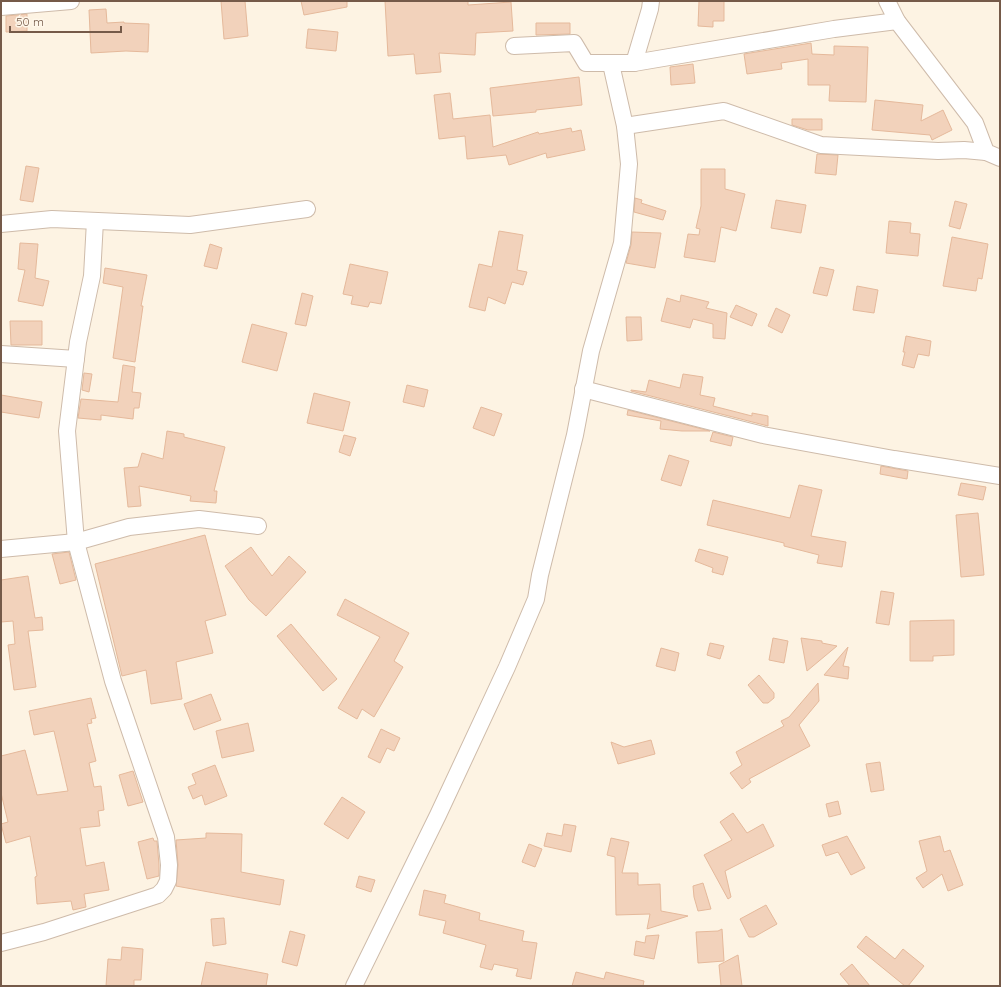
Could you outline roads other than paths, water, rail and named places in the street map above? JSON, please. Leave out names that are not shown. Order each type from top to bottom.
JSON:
[{"type":"street","points":[[1,7],[71,1]]},
{"type":"street","points":[[634,63],[651,1]]},
{"type":"street","points":[[887,1],[897,21],[975,124],[993,155]]},
{"type":"street","points":[[514,46],[574,43],[586,63],[634,63],[834,29],[897,21]]},
{"type":"street","points":[[354,986],[438,815],[507,666],[536,599],[540,575],[575,435],[591,351],[622,243],[629,164],[625,126],[611,64]]},
{"type":"street","points":[[625,126],[724,111],[821,145],[938,151],[964,150],[993,155]]},
{"type":"street","points":[[1,224],[52,219],[190,225],[307,209]]},
{"type":"street","points":[[1,943],[44,932],[158,895],[164,889],[168,881],[169,865],[166,837],[113,681],[76,542],[67,430],[78,342],[92,276],[95,221]]},
{"type":"street","points":[[1,354],[76,360]]},
{"type":"street","points":[[583,389],[763,435],[894,459],[1000,476]]},
{"type":"street","points":[[1,548],[76,542],[129,526],[199,519],[258,526]]}]
